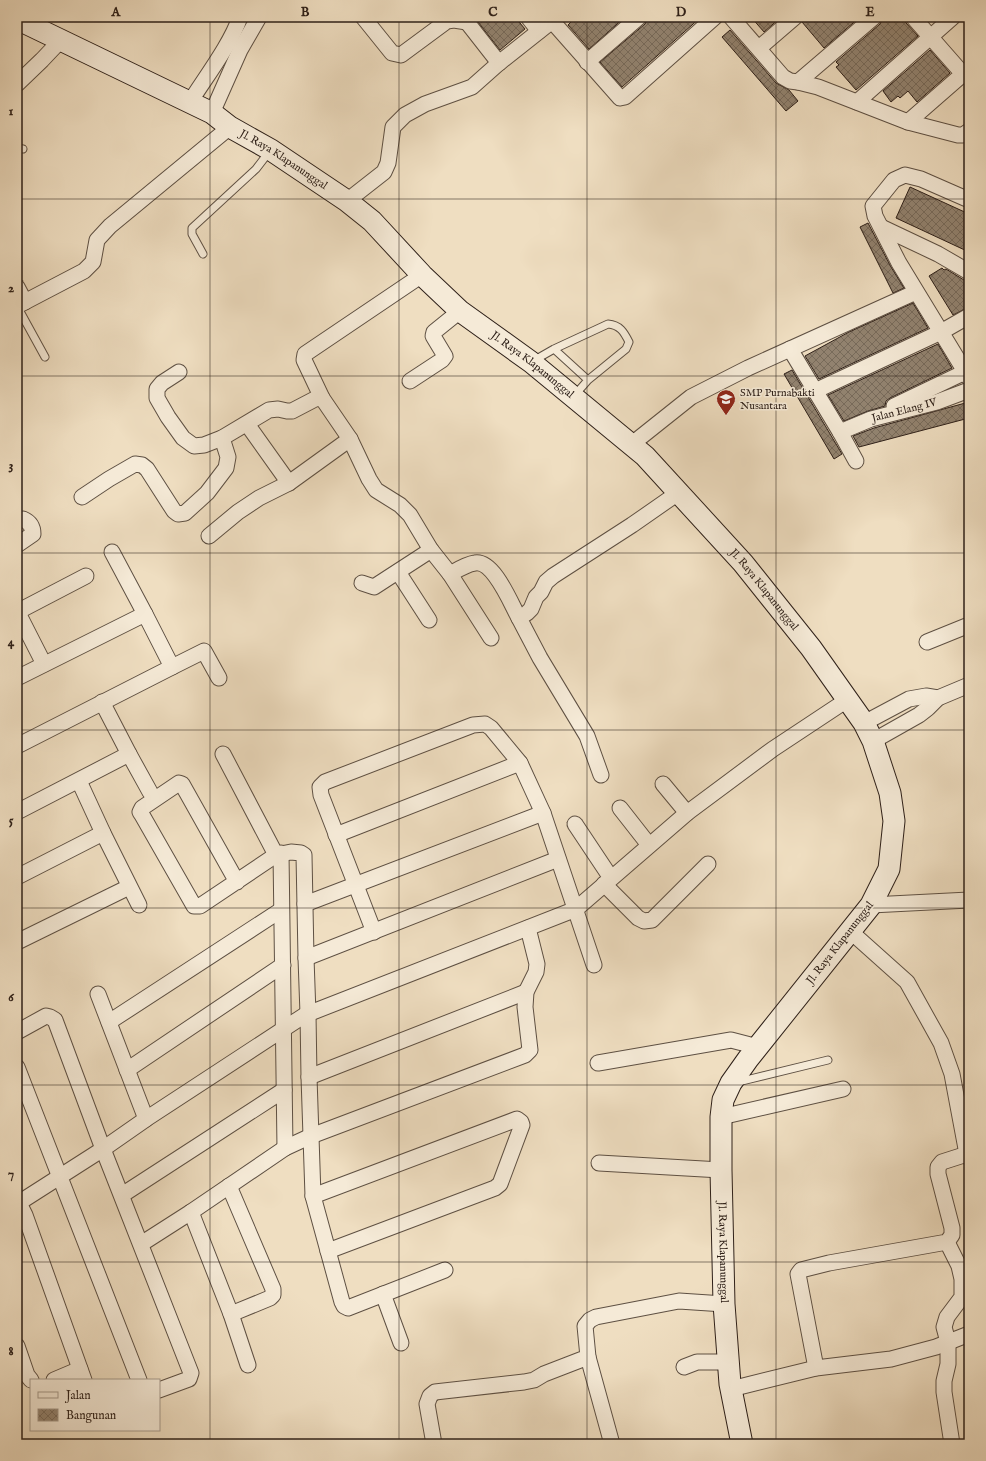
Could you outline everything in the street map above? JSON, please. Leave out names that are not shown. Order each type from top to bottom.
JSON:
[{"type":"street","points":[[190,102],[226,45],[240,17]]},
{"type":"street","points":[[363,17],[392,53],[402,55],[447,21],[465,19],[499,63]]},
{"type":"street","points":[[528,17],[539,31]]},
{"type":"street","points":[[587,62],[639,17]]},
{"type":"street","points":[[347,201],[384,172],[388,163],[393,127],[405,115],[425,104],[472,87],[499,63],[554,19],[587,62],[620,98],[625,97],[715,17]]},
{"type":"street","points":[[731,17],[783,77],[790,81],[814,86],[908,122],[958,135],[963,135],[969,131]]},
{"type":"street","points":[[758,48],[795,17]]},
{"type":"street","points":[[798,82],[874,17]]},
{"type":"street","points":[[908,122],[967,75],[913,17]]},
{"type":"street","points":[[857,102],[953,17]]},
{"type":"street","points":[[212,113],[256,18]]},
{"type":"street","name":"Jl. Raya Klapanunggal","points":[[17,19],[212,113],[230,127],[271,150],[347,201],[372,222],[422,275],[460,311],[531,362],[645,456],[743,563],[811,648],[864,723],[873,742],[890,793],[894,821],[889,869],[871,906],[758,1047],[732,1083],[722,1100],[721,1170],[724,1304],[732,1389],[742,1444]]},
{"type":"street","points":[[17,84],[60,41]]},
{"type":"street","points":[[17,287],[20,304],[84,271],[93,262],[97,240],[110,226],[230,127]]},
{"type":"street","points":[[871,419],[896,405],[967,375],[899,263],[874,216],[872,206],[894,180],[905,175],[921,179],[969,200]]},
{"type":"street","points":[[881,227],[938,254],[969,272]]},
{"type":"street","points":[[422,275],[306,354],[304,360],[322,398],[350,439],[369,479],[376,490],[400,505],[410,515],[431,550],[450,574],[491,638]]},
{"type":"street","points":[[632,444],[691,398],[748,368],[916,292]]},
{"type":"street","points":[[410,381],[442,360],[445,355],[433,336],[434,332],[460,311]]},
{"type":"street","points":[[815,391],[941,332],[969,316]]},
{"type":"street","points":[[790,349],[856,460]]},
{"type":"street","points":[[179,372],[162,383],[157,389],[157,398],[183,438],[194,446],[204,445],[222,438],[269,410],[278,409],[287,412],[292,411],[315,399],[322,398]]},
{"type":"street","name":"Jalan Elang IV","points":[[840,432],[871,419],[937,402],[969,390]]},
{"type":"street","points":[[247,424],[289,483]]},
{"type":"street","points":[[82,496],[135,464],[142,465],[147,469],[174,511],[178,514],[185,513],[207,493],[226,468],[228,457],[222,438]]},
{"type":"street","points":[[209,536],[238,512],[259,498],[289,483],[350,439]]},
{"type":"street","points":[[519,618],[527,613],[546,582],[553,576],[632,525],[678,492]]},
{"type":"street","points":[[17,521],[23,519],[28,521],[33,530],[33,534],[17,546]]},
{"type":"street","points":[[362,583],[374,587],[431,550]]},
{"type":"street","points":[[112,552],[172,667]]},
{"type":"street","points":[[450,574],[476,562],[484,564],[493,571],[540,658],[587,736],[601,775]]},
{"type":"street","points":[[398,572],[429,620]]},
{"type":"street","points":[[44,664],[17,611],[86,576]]},
{"type":"street","points":[[17,678],[144,614]]},
{"type":"street","points":[[927,642],[969,625]]},
{"type":"street","points":[[17,746],[204,651],[219,678]]},
{"type":"street","points":[[873,742],[920,715],[938,698],[969,685]]},
{"type":"street","points":[[864,723],[909,699],[926,696],[938,698]]},
{"type":"street","points":[[59,1379],[82,1374],[25,1215],[18,1202],[60,1177],[286,1026],[307,1014],[576,909],[687,814],[773,749],[847,700]]},
{"type":"street","points":[[102,702],[150,792]]},
{"type":"street","points":[[374,932],[321,795],[320,787],[325,782],[473,725],[485,724],[491,728],[520,763],[543,813],[594,965]]},
{"type":"street","points":[[17,812],[129,754]]},
{"type":"street","points":[[223,754],[279,854],[286,1026],[284,1090],[285,1148]]},
{"type":"street","points":[[336,835],[520,763]]},
{"type":"street","points":[[79,781],[139,905]]},
{"type":"street","points":[[237,882],[182,784],[179,783],[142,808],[140,812],[192,905],[196,907],[200,906],[237,882],[279,854],[291,852],[301,853],[304,855],[313,1196],[342,1302],[344,1306],[348,1308],[445,1270]]},
{"type":"street","points":[[663,784],[687,814]]},
{"type":"street","points":[[620,808],[649,845]]},
{"type":"street","points":[[305,904],[543,813]]},
{"type":"street","points":[[575,824],[608,881],[638,918],[644,922],[652,920],[708,864]]},
{"type":"street","points":[[17,877],[103,833]]},
{"type":"street","points":[[306,958],[558,859]]},
{"type":"street","points":[[17,942],[129,887]]},
{"type":"street","points":[[871,906],[969,900]]},
{"type":"street","points":[[109,1022],[281,910]]},
{"type":"street","points":[[141,1244],[285,1148],[311,1136],[525,1055],[530,1050],[525,1007],[526,992],[536,972],[537,964],[528,928]]},
{"type":"street","points":[[816,1368],[798,1274],[801,1270],[866,1256],[947,1242],[952,1235],[952,1228],[938,1174],[938,1167],[942,1162],[968,1156],[952,1074],[941,1043],[907,982],[850,931]]},
{"type":"street","points":[[127,1070],[283,966]]},
{"type":"street","points":[[309,1076],[526,992]]},
{"type":"street","points":[[98,994],[146,1119]]},
{"type":"street","points":[[17,1032],[46,1016],[55,1020],[103,1149],[191,1373],[189,1379],[160,1390]]},
{"type":"street","points":[[598,1063],[731,1040],[758,1047]]},
{"type":"street","points":[[17,1067],[140,1379]]},
{"type":"street","points":[[721,1117],[843,1089]]},
{"type":"street","points":[[122,1195],[284,1090]]},
{"type":"street","points":[[313,1196],[517,1119],[521,1122],[522,1125],[500,1184],[495,1188],[328,1252]]},
{"type":"street","points":[[599,1163],[721,1170]]},
{"type":"street","points":[[230,1186],[273,1289],[273,1294],[270,1298],[231,1314]]},
{"type":"street","points":[[191,1212],[231,1314],[248,1365]]},
{"type":"street","points":[[947,1242],[959,1266],[962,1279],[962,1297],[947,1317],[944,1327],[948,1342],[948,1364],[944,1381],[944,1392],[952,1444]]},
{"type":"street","points":[[383,1294],[402,1343]]},
{"type":"street","points":[[612,1444],[588,1357],[585,1326],[590,1320],[596,1317],[679,1301],[724,1304]]},
{"type":"street","points":[[732,1389],[816,1368],[891,1359],[948,1342],[969,1334]]},
{"type":"street","points":[[17,1346],[25,1378]]},
{"type":"street","points":[[434,1444],[426,1404],[430,1396],[435,1392],[534,1380],[544,1374],[588,1357]]},
{"type":"street","points":[[684,1367],[697,1362],[729,1362]]},
{"type":"lane","points":[[203,254],[192,234],[192,228],[256,168],[271,150]]},
{"type":"lane","points":[[20,304],[45,357]]},
{"type":"lane","points":[[531,362],[554,349],[608,324],[616,325],[624,332],[629,342],[626,349],[588,380],[573,396]]},
{"type":"lane","points":[[554,349],[588,380]]},
{"type":"lane","points":[[732,1083],[828,1060]]},
{"type":"building","points":[[474,17],[515,17],[525,29],[500,50]]},
{"type":"building","points":[[576,17],[625,17],[589,49],[568,25]]},
{"type":"building","points":[[648,17],[701,17],[622,87],[600,62],[645,24]]},
{"type":"building","points":[[751,17],[781,17],[764,32]]},
{"type":"building","points":[[804,17],[860,17],[824,48],[802,22]]},
{"type":"building","points":[[883,17],[904,17],[906,23],[918,36],[856,90],[836,67],[839,65],[836,62],[880,24]]},
{"type":"building","points":[[730,30],[776,83],[789,90],[798,101],[786,111],[722,37]]},
{"type":"building","points":[[930,50],[950,73],[917,102],[908,91],[900,98],[898,96],[891,102],[883,91]]},
{"type":"building","points":[[910,187],[969,214],[969,252],[896,218]]},
{"type":"building","points":[[868,223],[904,288],[893,293],[860,227]]},
{"type":"building","points":[[942,268],[964,280],[969,281],[969,307],[953,315],[929,276]]},
{"type":"building","points":[[913,303],[928,328],[819,379],[805,356],[849,332]]},
{"type":"building","points":[[938,344],[952,368],[890,398],[886,401],[885,406],[844,421],[828,395]]},
{"type":"building","points":[[792,370],[842,454],[834,459],[784,374]]},
{"type":"building","points":[[969,402],[969,418],[859,447],[853,436],[874,428]]},
{"type":"place","name":"SMP Purnabakti Nusantara","points":[[726,416]]}]
